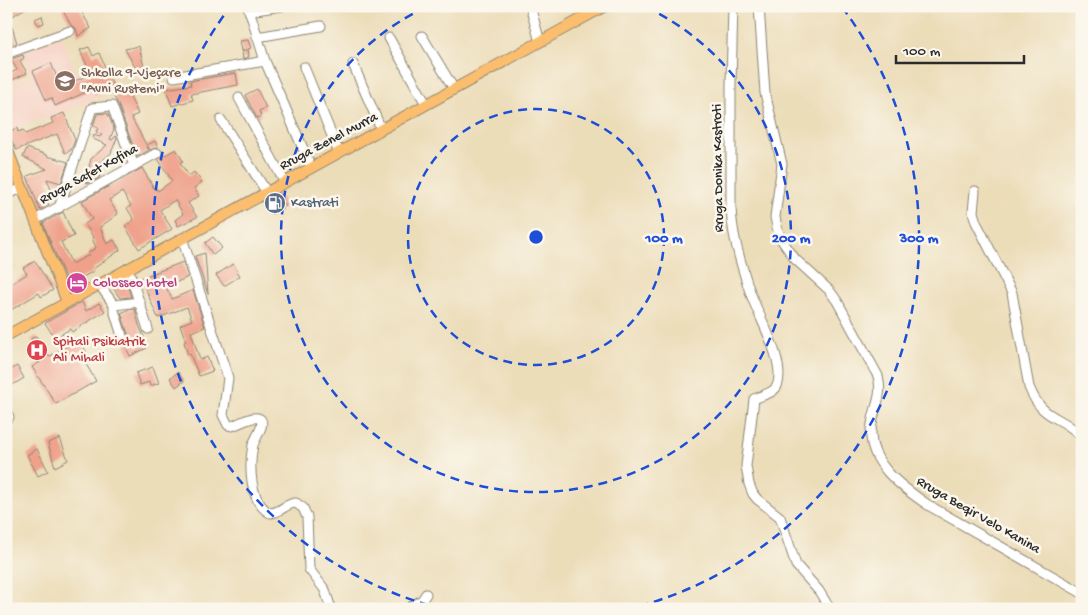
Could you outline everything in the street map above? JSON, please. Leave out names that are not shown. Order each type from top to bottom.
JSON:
[{"type":"main road","name":"Rruga Zenel Murra","points":[[6,336],[284,181],[605,6]]},
{"type":"main road","points":[[6,146],[67,302]]},
{"type":"street","points":[[282,6],[248,9],[265,61],[311,167]]},
{"type":"street","points":[[530,6],[540,42]]},
{"type":"street","name":"Rruga Donika Kastroti","points":[[733,6],[731,84],[732,225],[735,241],[754,301],[769,335],[778,365],[779,376],[775,390],[754,399],[746,474],[753,494],[780,517],[796,565],[819,591],[830,609]]},
{"type":"street","name":"Rruga Beqir Velo Kanina","points":[[759,6],[765,93],[782,164],[775,217],[777,227],[781,239],[795,259],[829,290],[837,301],[878,376],[880,395],[871,434],[872,444],[879,459],[899,484],[928,505],[1082,593]]},
{"type":"street","points":[[257,37],[321,26]]},
{"type":"street","points":[[6,54],[70,31]]},
{"type":"street","points":[[422,36],[454,89]]},
{"type":"street","points":[[389,38],[426,104]]},
{"type":"street","points":[[174,77],[265,61]]},
{"type":"street","points":[[353,64],[382,129]]},
{"type":"street","points":[[304,67],[338,153]]},
{"type":"street","points":[[239,98],[284,181]]},
{"type":"street","points":[[59,208],[92,108],[112,106],[134,166]]},
{"type":"street","points":[[221,120],[266,191]]},
{"type":"street","name":"Rruga Safet Kofina","points":[[35,220],[157,153]]},
{"type":"street","points":[[6,195],[22,188]]},
{"type":"street","points":[[975,191],[973,212],[976,222],[1012,293],[1034,400],[1046,413],[1072,428],[1082,437]]},
{"type":"street","points":[[182,238],[228,378],[223,415],[225,421],[228,425],[232,426],[256,417],[262,422],[252,450],[251,479],[254,490],[264,509],[270,513],[277,512],[296,502],[303,508],[307,517],[309,569],[325,590],[331,609]]},
{"type":"street","points":[[128,268],[148,329]]},
{"type":"street","points":[[99,284],[114,305],[123,339]]},
{"type":"street","points":[[114,305],[140,302]]},
{"type":"street","points":[[407,609],[422,600],[426,594]]},
{"type":"shaded area","name":"Shkolla 9-Vjeçare \"Avni Rustemi\"","points":[[61,35],[76,75],[90,74],[84,60],[99,53],[115,90],[61,113],[6,131],[6,86],[31,76],[22,50]]},
{"type":"building","points":[[6,6],[29,6],[11,17],[6,10]]},
{"type":"building","points":[[68,6],[78,6],[91,28],[78,36],[76,28],[71,25],[62,9]]},
{"type":"building","points":[[42,16],[44,23],[38,25],[35,19]]},
{"type":"building","points":[[12,27],[17,43],[8,47],[6,29]]},
{"type":"building","points":[[248,40],[251,48],[248,49],[249,57],[243,59],[242,52],[246,50],[242,51],[240,41]]},
{"type":"building","points":[[139,46],[144,67],[136,69],[125,49]]},
{"type":"building","points":[[89,47],[93,56],[99,53],[113,86],[95,94],[93,89],[55,106],[52,98],[46,100],[33,71],[51,63],[61,87],[91,74],[80,50]]},
{"type":"building","points":[[23,55],[24,58],[20,61],[27,73],[6,83],[6,75],[17,70],[11,59]]},
{"type":"building","points":[[236,73],[238,85],[191,94],[193,100],[172,106],[166,89],[191,85],[190,81]]},
{"type":"building","points":[[130,86],[134,95],[130,97],[138,114],[131,117],[149,150],[137,157],[118,104],[112,93]]},
{"type":"building","points":[[257,89],[266,108],[259,111],[261,116],[257,118],[245,95]]},
{"type":"building","points":[[64,113],[75,140],[71,150],[65,153],[57,134],[16,150],[8,132],[17,128],[18,132],[23,130],[25,134],[53,123],[51,118]]},
{"type":"building","points":[[97,114],[108,114],[114,129],[110,139],[112,140],[116,136],[117,138],[111,153],[98,164],[103,166],[99,178],[89,183],[85,182],[91,159],[107,145],[93,139],[94,135],[100,137],[102,135],[96,132],[98,128],[93,126]]},
{"type":"building","points":[[155,141],[158,147],[150,150],[147,145]]},
{"type":"building","points":[[27,148],[68,162],[61,183],[47,179],[53,195],[45,197],[49,205],[40,210],[27,176],[47,169],[23,157]]},
{"type":"building","points":[[176,149],[183,161],[180,163],[189,176],[194,172],[202,182],[194,188],[199,196],[188,203],[197,217],[178,226],[175,220],[183,214],[175,200],[160,210],[172,229],[139,249],[125,226],[134,220],[127,208],[131,206],[122,192],[109,200],[118,214],[100,227],[107,244],[114,240],[120,250],[93,269],[94,271],[68,285],[43,223],[63,212],[74,236],[61,242],[72,264],[89,255],[88,253],[96,248],[93,237],[85,224],[92,219],[82,201],[142,168],[155,190],[157,189],[158,191],[172,181],[158,159]]},
{"type":"building","name":"Kastrati","points":[[279,194],[286,206],[272,214],[265,201]]},
{"type":"building","points":[[213,237],[222,248],[213,255],[205,243]]},
{"type":"building","points":[[205,253],[208,294],[195,256]]},
{"type":"building","points":[[35,261],[53,290],[41,297],[39,293],[6,313],[6,287],[27,274],[23,268]]},
{"type":"building","points":[[183,262],[188,277],[166,287],[172,299],[193,290],[205,327],[191,332],[200,360],[207,357],[213,371],[199,376],[190,354],[188,355],[184,342],[186,341],[180,325],[192,320],[187,307],[158,318],[141,278]]},
{"type":"building","points":[[233,264],[240,276],[224,286],[216,275]]},
{"type":"building","points":[[125,278],[131,297],[120,298],[112,286]]},
{"type":"building","points":[[82,302],[86,311],[99,303],[105,311],[72,332],[70,329],[55,338],[45,323]]},
{"type":"building","points":[[135,309],[147,348],[130,356],[125,345],[129,341],[129,337],[121,313]]},
{"type":"building","points":[[36,336],[49,357],[79,339],[87,353],[81,356],[96,381],[56,404],[32,367],[40,362],[31,347],[35,345],[31,339]]},
{"type":"building","points":[[17,366],[24,378],[6,389],[6,373]]},
{"type":"building","points":[[153,367],[159,383],[150,386],[149,382],[140,385],[136,373]]},
{"type":"building","points":[[178,372],[184,381],[176,387],[170,378]]},
{"type":"building","points":[[60,438],[68,460],[55,467],[48,443]]},
{"type":"building","points":[[37,449],[48,471],[38,476],[27,455]]},
{"type":"place","name":"Shkolla 9-Vjeçare \"Avni Rustemi\"","points":[[65,81]]},
{"type":"place","name":"Kastrati","points":[[275,203]]},
{"type":"place","name":"Colosseo hotel","points":[[77,283]]},
{"type":"place","name":"Spitali Psikiatrik Ali Mihali","points":[[37,350]]}]
